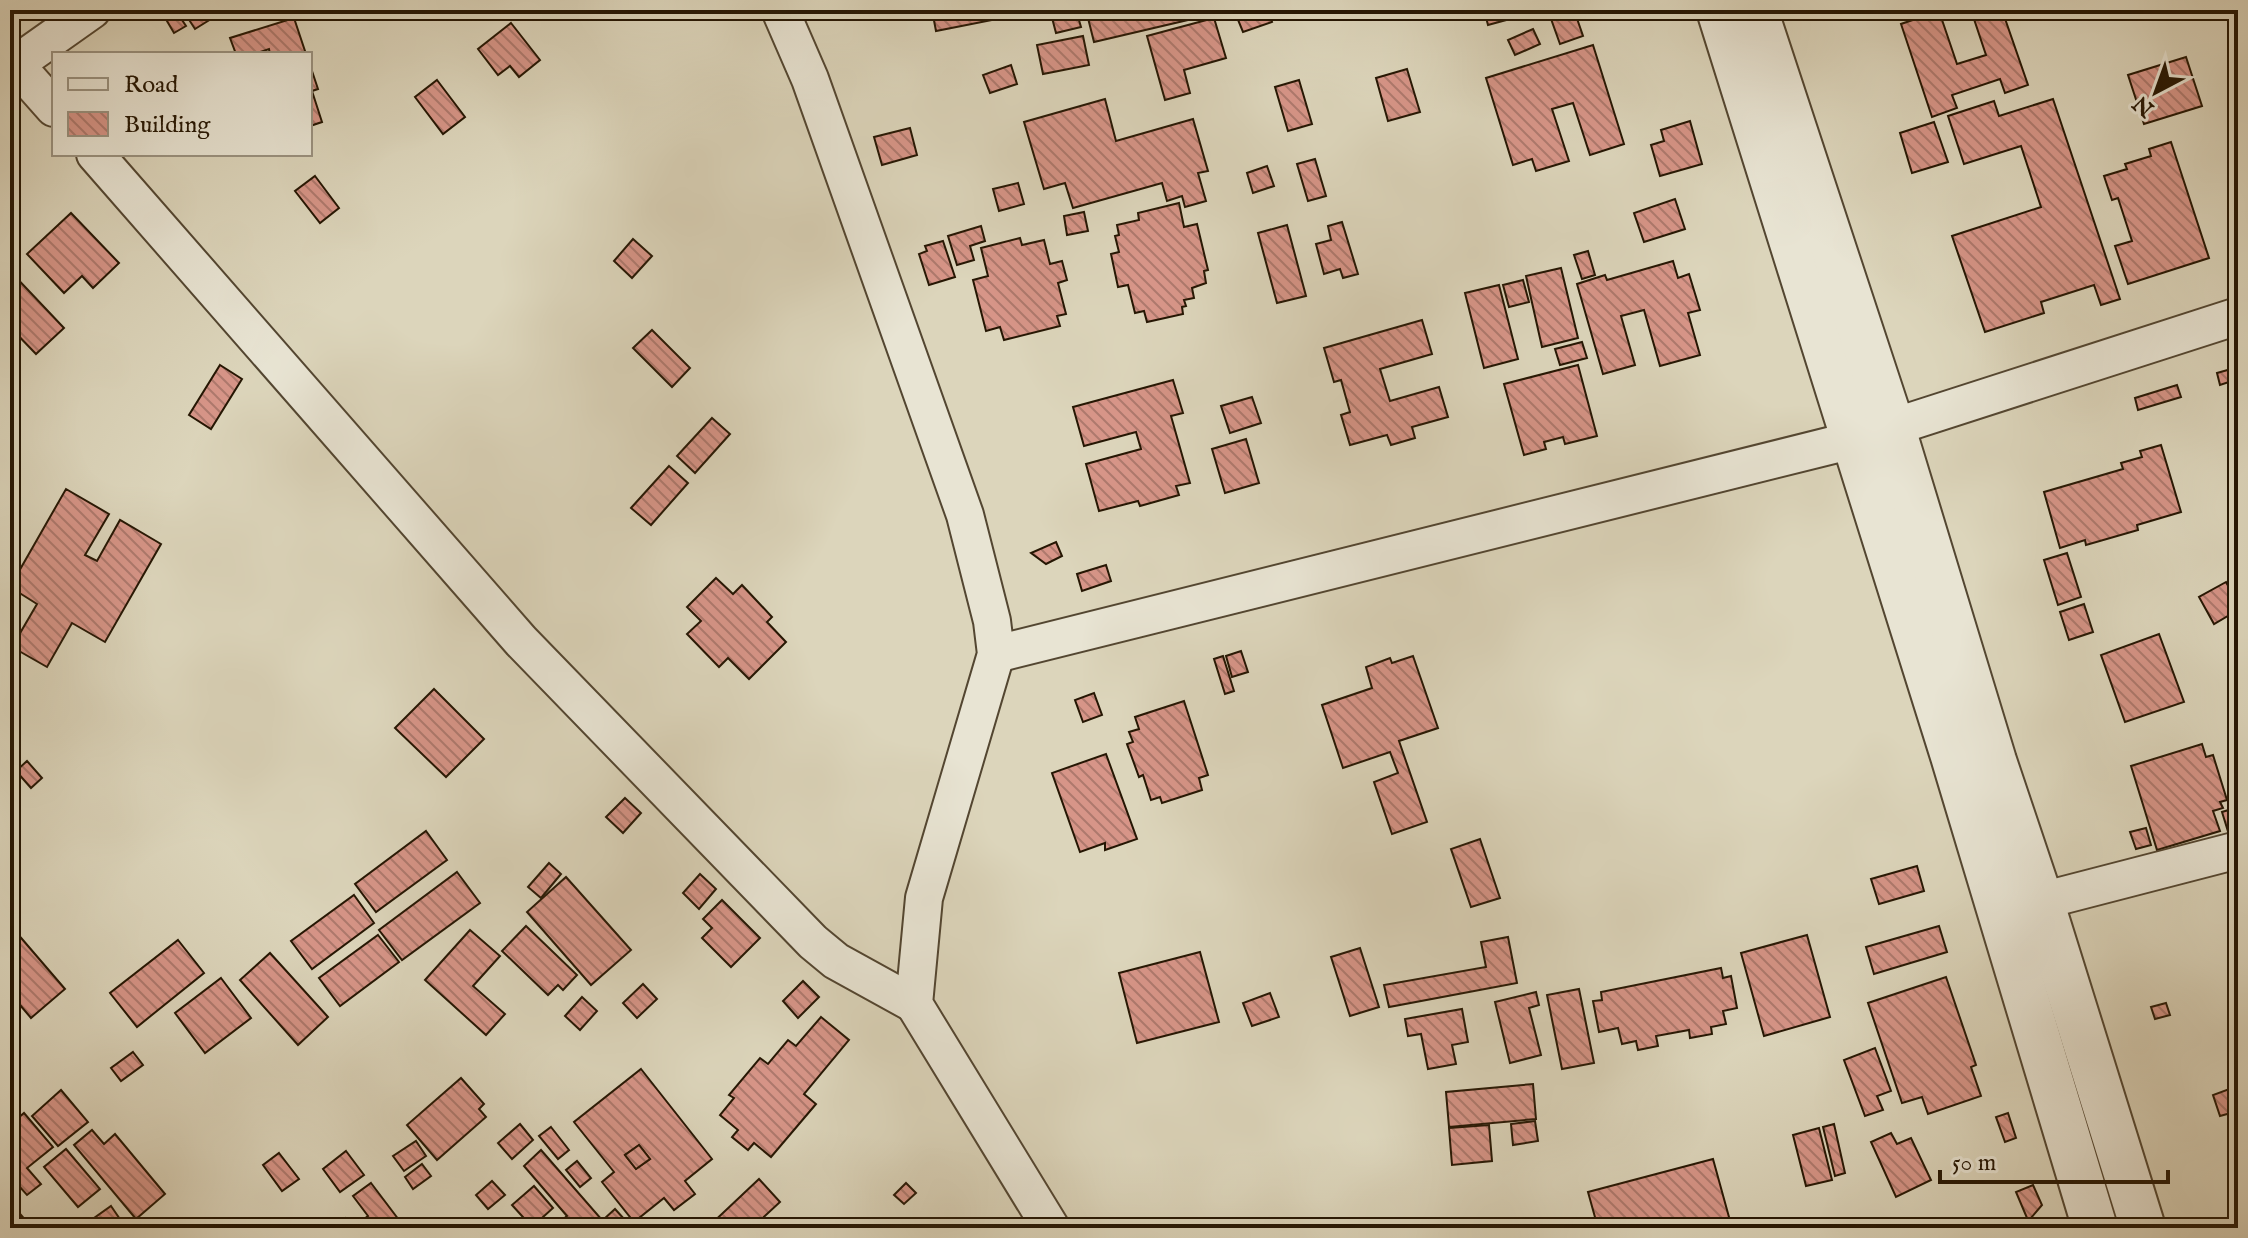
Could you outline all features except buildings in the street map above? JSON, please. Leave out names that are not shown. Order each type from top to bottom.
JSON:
[{"type":"street","points":[[52,106],[13,66],[92,10]]},
{"type":"street","points":[[780,10],[810,79],[965,515],[992,621],[996,654],[924,898],[914,1004]]},
{"type":"street","points":[[1719,10],[1994,761],[2143,1228]]},
{"type":"street","points":[[1755,10],[1873,434],[1953,756],[2095,1228]]},
{"type":"street","points":[[97,156],[408,514],[521,641],[625,751],[813,942],[836,961],[914,1004],[1051,1228]]},
{"type":"street","points":[[996,654],[1873,434],[2238,316]]},
{"type":"street","points":[[2041,901],[2238,850]]}]
